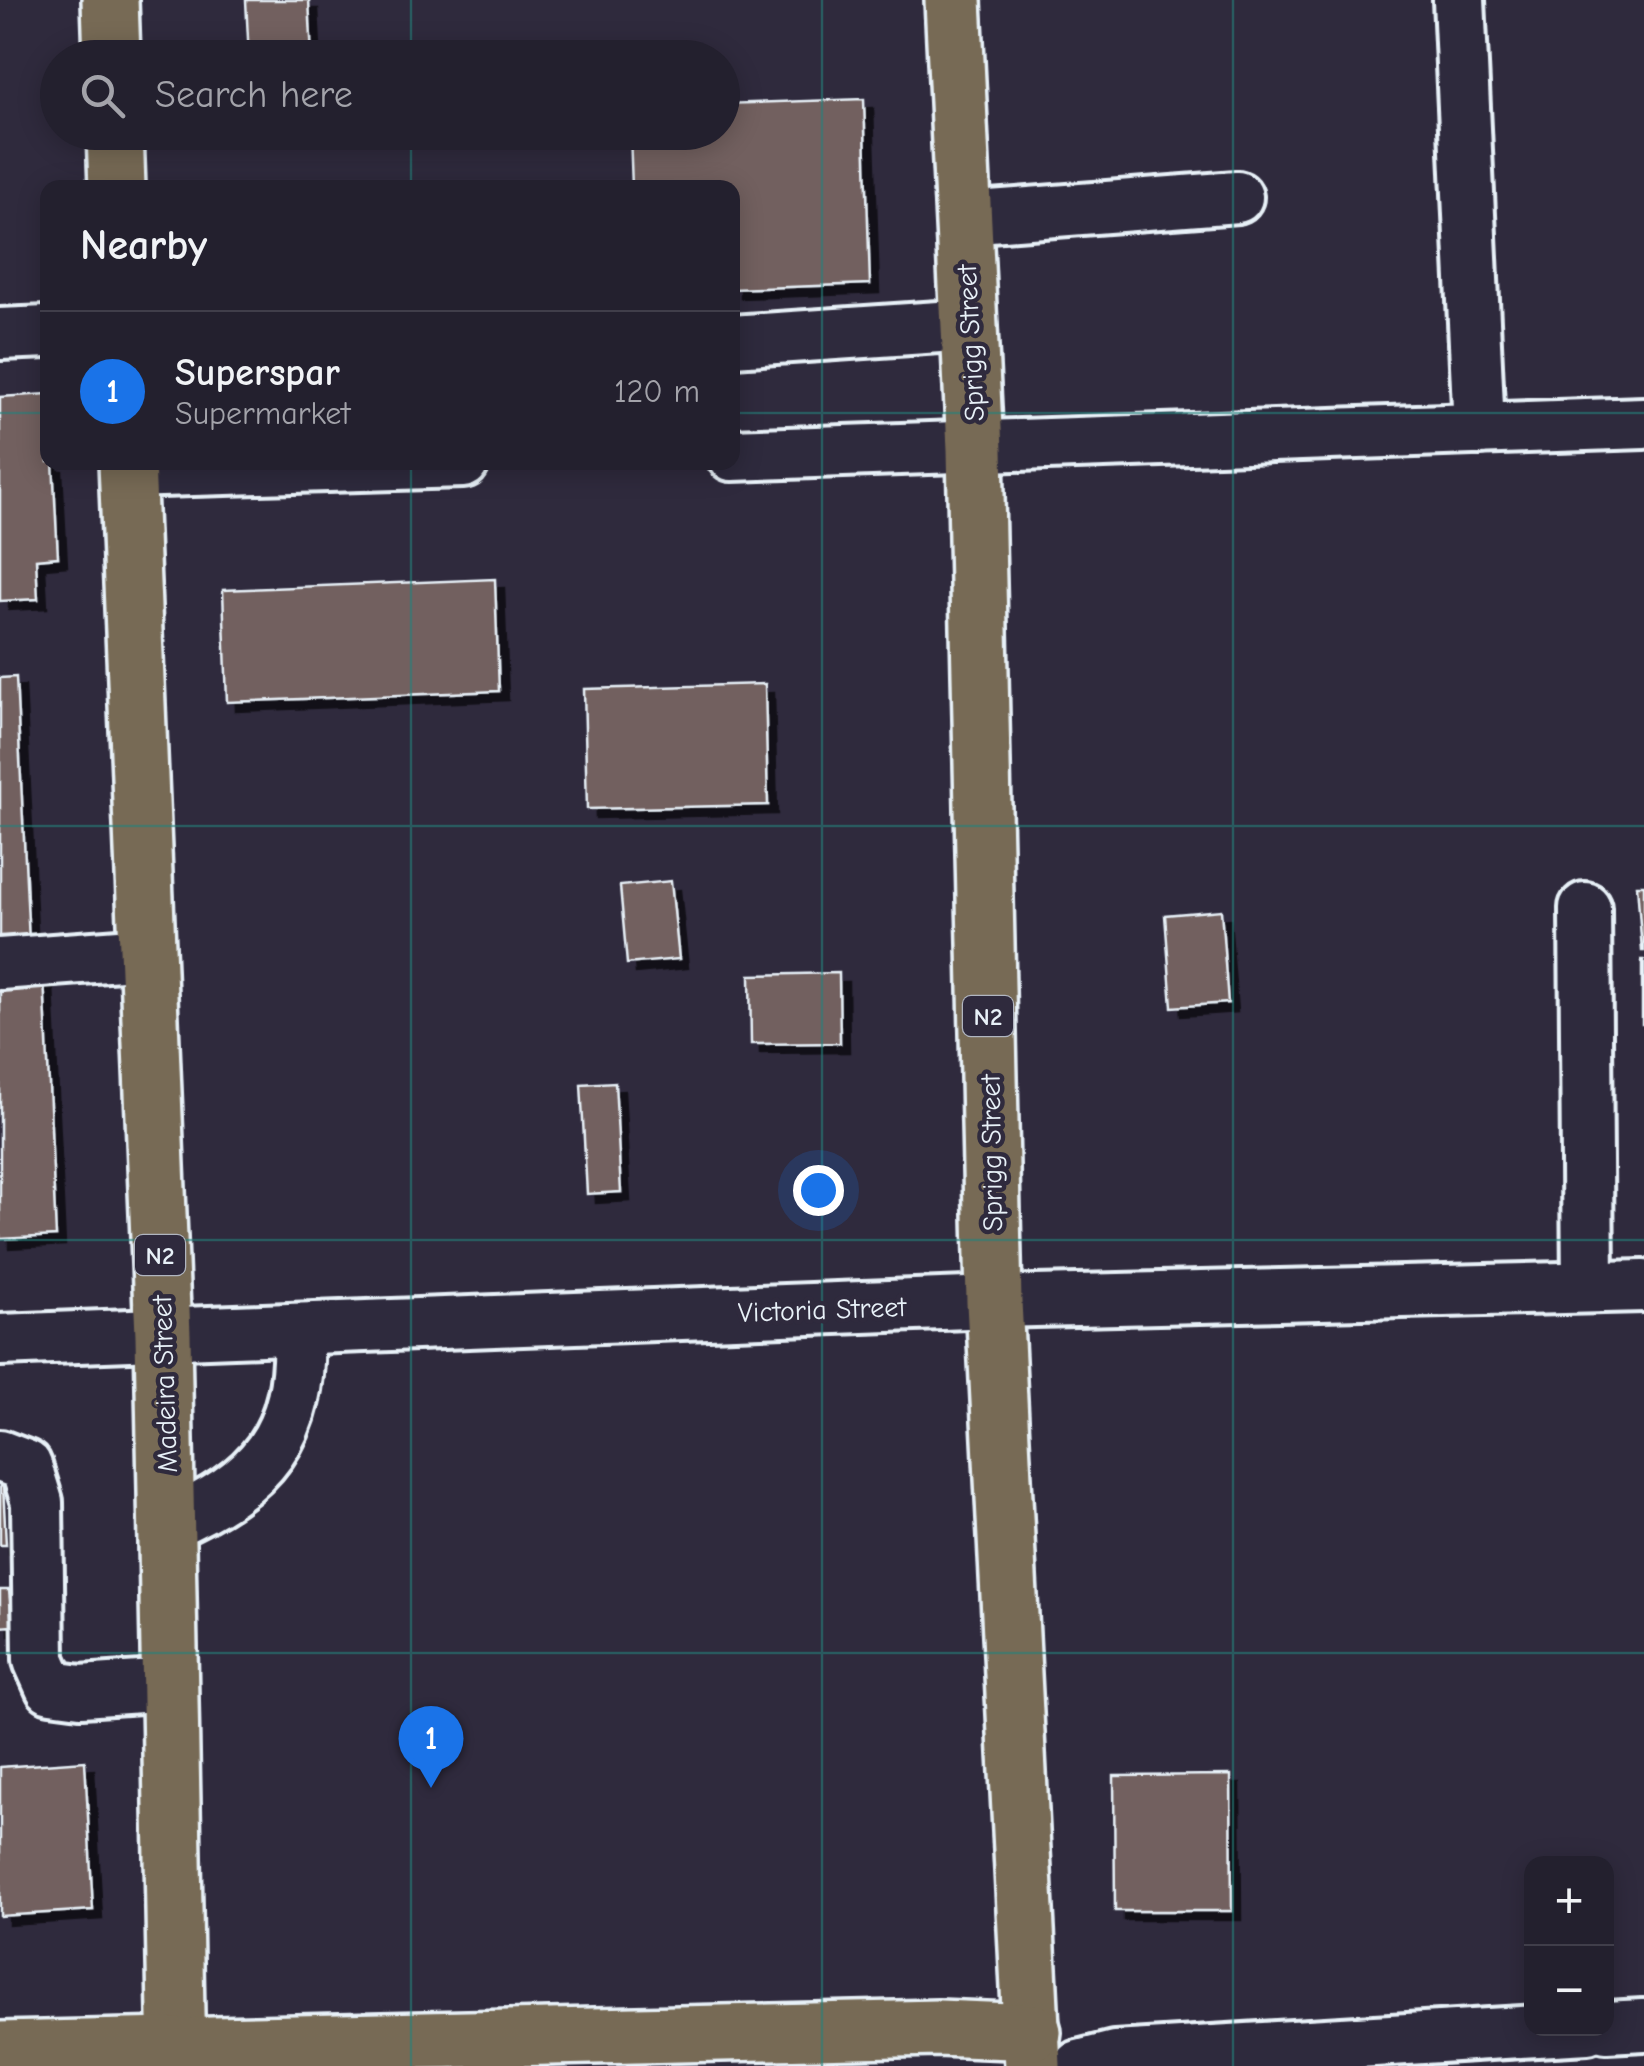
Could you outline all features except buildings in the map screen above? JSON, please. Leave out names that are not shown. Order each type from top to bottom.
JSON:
[{"type":"highway","points":[[110,0],[111,40]]},
{"type":"highway","name":"Sprigg Street","points":[[953,0],[976,448],[994,1302],[1033,2049]]},
{"type":"highway","points":[[116,150],[117,180]]},
{"type":"highway","name":"Madeira Street","points":[[128,470],[163,1335],[177,2057]]},
{"type":"highway","points":[[0,2050],[177,2057],[938,2028],[1033,2049]]},
{"type":"street","points":[[1459,0],[1479,429]]},
{"type":"street","points":[[964,218],[1236,198]]},
{"type":"street","points":[[740,340],[969,325]]},
{"type":"street","points":[[0,334],[40,332]]},
{"type":"street","points":[[740,455],[1644,422]]},
{"type":"street","points":[[1585,908],[1588,1287]]},
{"type":"street","points":[[0,964],[148,953]]},
{"type":"street","name":"Victoria Street","points":[[0,1340],[994,1302],[1644,1286]]},
{"type":"street","points":[[168,1524],[240,1487],[273,1448],[294,1403],[300,1376],[298,1330]]},
{"type":"street","points":[[0,1456],[26,1466],[32,1478],[37,1502],[38,1660],[50,1687],[81,1691],[171,1685]]},
{"type":"street","points":[[1614,2027],[1644,2025]]},
{"type":"street","points":[[1033,2049],[1097,2062],[1524,2032]]},
{"type":"place","name":"Superspar","points":[[431,1788]]}]
